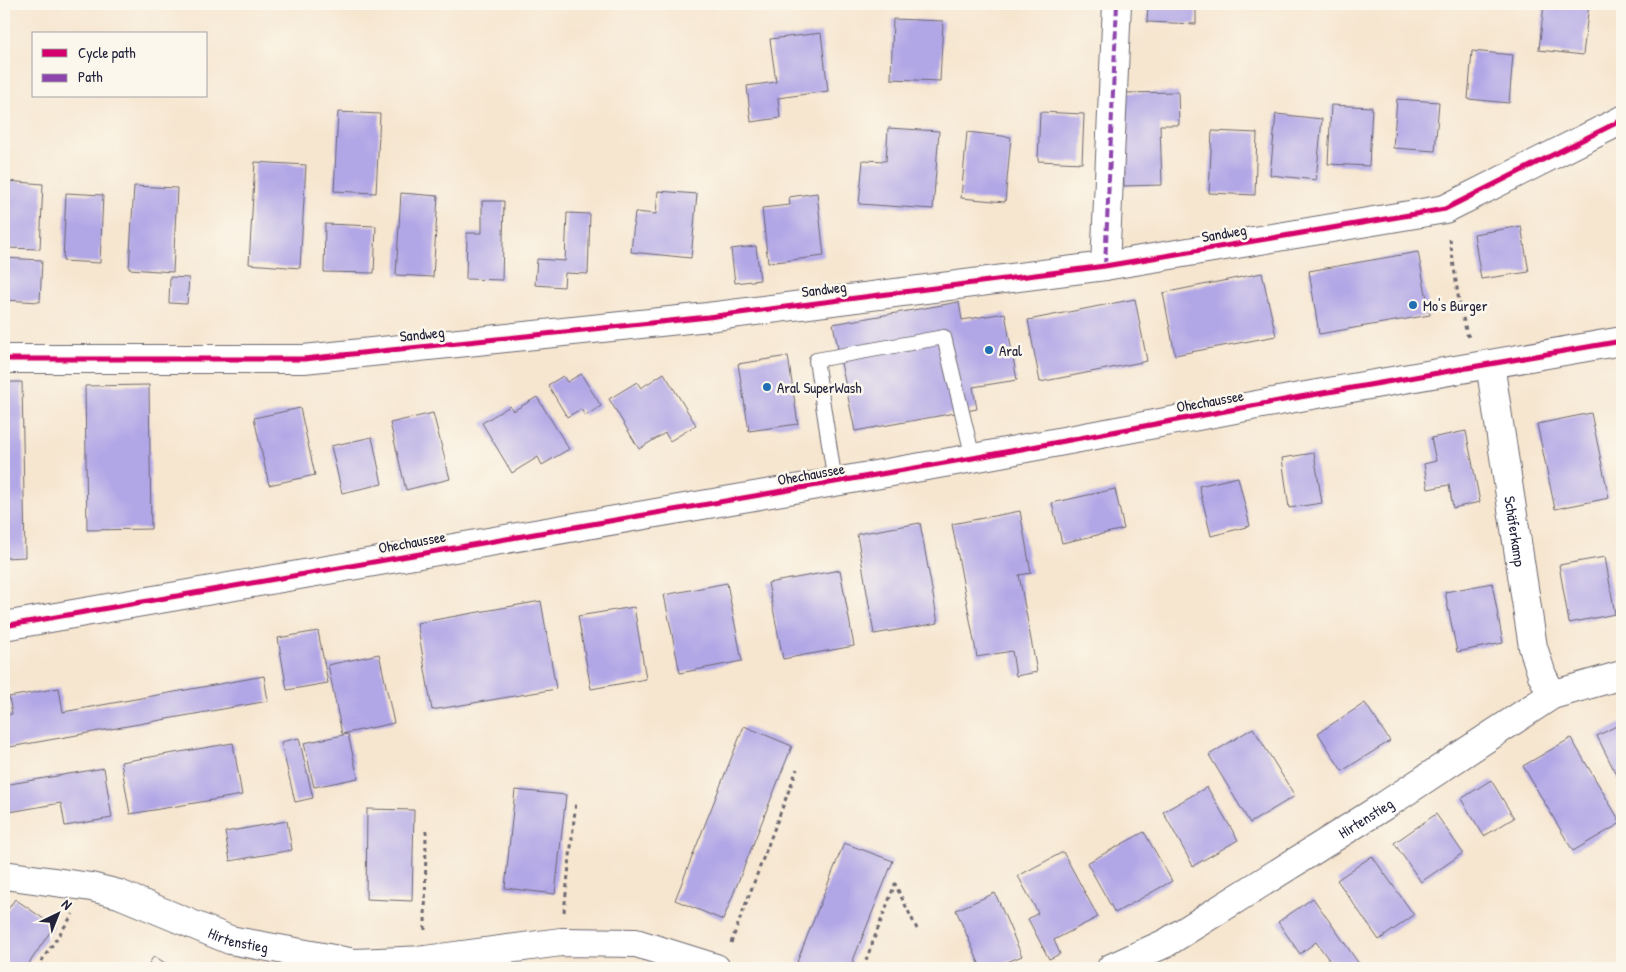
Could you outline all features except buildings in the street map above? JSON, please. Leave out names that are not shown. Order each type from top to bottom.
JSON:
[{"type":"street","points":[[1105,266],[1117,4]]},
{"type":"street","name":"Sandweg","points":[[4,359],[304,359],[708,317],[1105,266],[1445,209],[1622,120]]},
{"type":"street","name":"Ohechaussee","points":[[4,626],[973,458],[1622,341]]},
{"type":"street","name":"Schäferkamp","points":[[1490,364],[1533,647],[1542,675],[1552,695]]},
{"type":"street","name":"Hirtenstieg","points":[[1111,968],[1166,943],[1384,806],[1552,695],[1622,675]]},
{"type":"street","name":"Hirtenstieg","points":[[4,875],[91,887],[119,894],[230,940],[355,963],[425,960],[561,942],[636,943],[722,959]]},
{"type":"lane","points":[[835,482],[816,360],[944,337],[973,458]]},
{"type":"path","points":[[1445,209],[1459,302],[1466,334]]},
{"type":"path","points":[[722,959],[797,769]]},
{"type":"path","points":[[561,942],[576,801]]},
{"type":"path","points":[[425,960],[426,831]]},
{"type":"path","points":[[863,968],[895,884],[918,931]]},
{"type":"path","points":[[37,968],[91,887]]},
{"type":"marked path","points":[[1105,266],[1117,4]]},
{"type":"cycle path","points":[[4,359],[304,359],[708,317],[1105,266],[1445,209],[1622,120]]},
{"type":"cycle path","points":[[4,626],[973,458],[1300,397],[1622,341]]},
{"type":"place","name":"Mo's Burger","points":[[1413,305]]},
{"type":"place","name":"Aral","points":[[989,350]]},
{"type":"place","name":"Aral SuperWash","points":[[767,387]]}]
